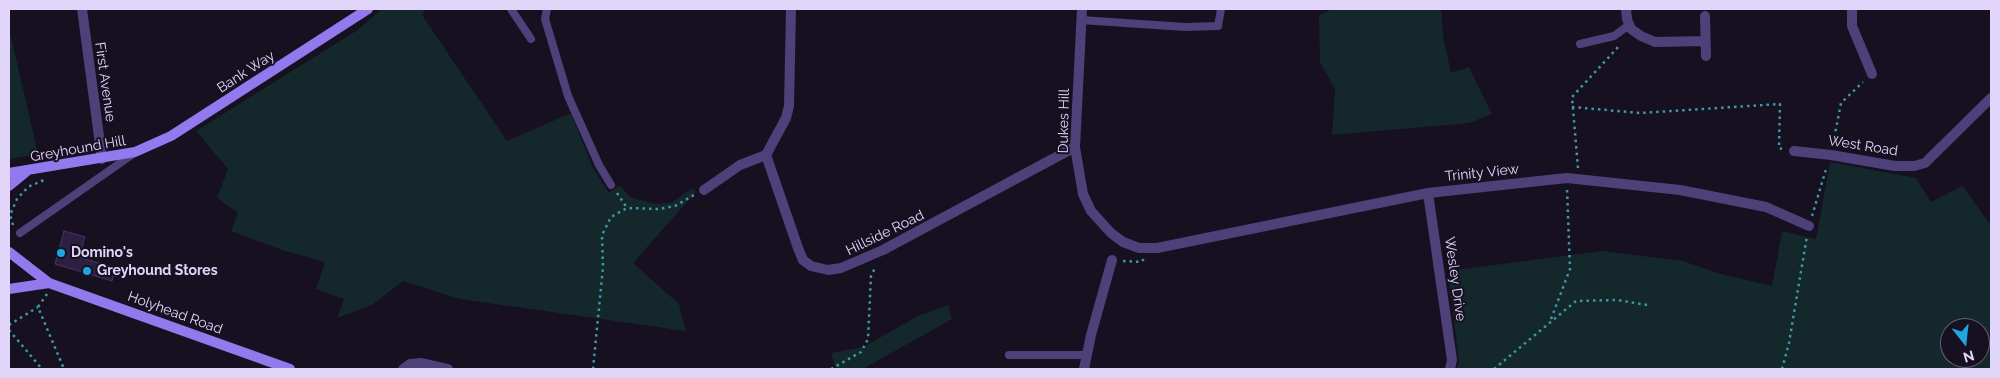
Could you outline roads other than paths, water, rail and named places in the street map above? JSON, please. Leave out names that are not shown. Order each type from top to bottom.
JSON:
[{"type":"street","name":"First Avenue","points":[[82,9],[102,159]]},
{"type":"street","name":"Bank Way","points":[[135,152],[171,136],[368,9]]},
{"type":"street","points":[[704,190],[740,165],[766,155],[786,118],[789,106],[791,9]]},
{"type":"street","name":"Dukes Hill","points":[[1082,9],[1075,147],[1083,194],[1091,211],[1100,223],[1123,242],[1139,248],[1156,248]]},
{"type":"street","points":[[1626,9],[1631,28],[1641,36],[1655,42],[1705,41]]},
{"type":"street","points":[[1852,9],[1852,26],[1872,74]]},
{"type":"street","points":[[1705,16],[1706,56]]},
{"type":"street","name":"West Road","points":[[1794,151],[1895,166],[1914,166],[1925,163],[1991,98]]},
{"type":"street","name":"Hillside Road","points":[[766,155],[798,248],[807,264],[820,269],[836,270],[883,250],[1075,147]]},
{"type":"street","name":"Greyhound Hill","points":[[9,173],[26,172],[135,152]]},
{"type":"street","name":"Greyhound Hill","points":[[9,186],[26,172]]},
{"type":"street","name":"Trinity View","points":[[1156,248],[1428,193],[1567,178],[1699,194],[1766,207],[1809,226]]},
{"type":"street","name":"Wesley Drive","points":[[1428,193],[1452,360],[1450,369]]},
{"type":"street","points":[[9,252],[50,283]]},
{"type":"street","points":[[1084,369],[1086,355],[1112,260]]},
{"type":"street","points":[[9,289],[50,283]]},
{"type":"street","name":"Holyhead Road","points":[[50,283],[290,369]]},
{"type":"street","points":[[403,369],[410,364],[422,363],[448,369]]},
{"type":"lane","points":[[511,9],[531,39]]},
{"type":"lane","points":[[547,9],[545,19],[568,96],[599,165],[611,185]]},
{"type":"lane","points":[[1080,20],[1185,28],[1218,26],[1221,9]]},
{"type":"lane","points":[[1580,44],[1614,36],[1631,28]]},
{"type":"lane","points":[[18,232],[135,152]]},
{"type":"lane","points":[[1009,356],[1086,355]]},
{"type":"place","name":"Domino's","points":[[61,253]]},
{"type":"place","name":"Greyhound Stores","points":[[87,271]]}]
